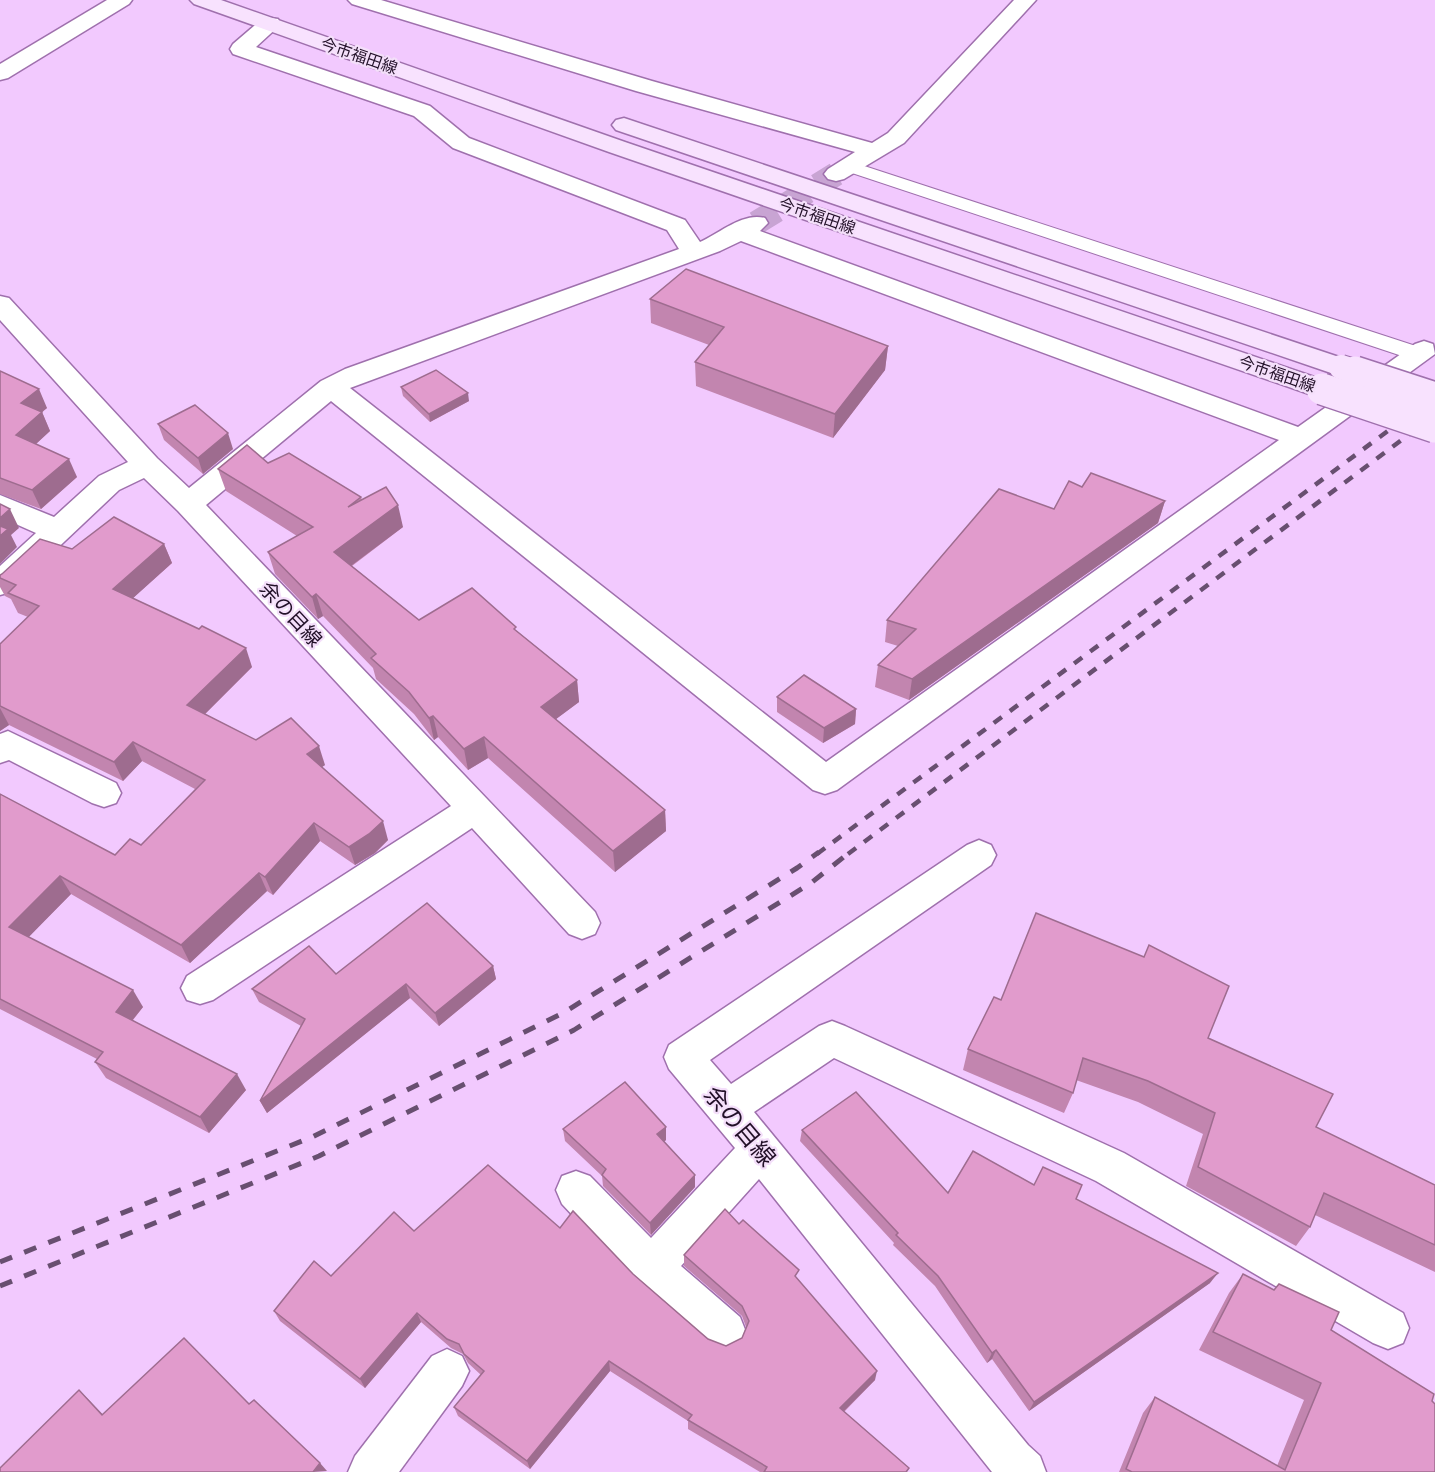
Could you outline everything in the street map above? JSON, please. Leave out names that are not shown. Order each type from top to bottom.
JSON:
[{"type":"main road","name":"今市福田線","points":[[201,0],[692,173],[1435,427]]},
{"type":"main road","name":"今市福田線","points":[[259,0],[563,104]]},
{"type":"main road","name":"今市福田線","points":[[608,119],[1435,398]]},
{"type":"street","points":[[0,73],[122,0]]},
{"type":"street","points":[[359,0],[644,86],[876,151]]},
{"type":"street","points":[[843,170],[896,138],[1026,0]]},
{"type":"street","points":[[270,24],[241,49],[422,111],[461,143],[676,225],[694,252]]},
{"type":"street","points":[[188,504],[331,387],[355,375],[694,252],[747,227],[1301,438]]},
{"type":"street","name":"余の目線","points":[[0,304],[133,472],[188,504],[582,923]]},
{"type":"street","points":[[331,387],[825,780],[1421,352]]},
{"type":"street","points":[[0,584],[58,531],[133,472]]},
{"type":"street","points":[[0,505],[58,531]]},
{"type":"street","points":[[0,750],[8,744],[104,793]]},
{"type":"street","points":[[200,988],[474,809]]},
{"type":"street","name":"余の目線","points":[[979,855],[683,1057],[727,1108],[1012,1461],[1024,1472]]},
{"type":"street","points":[[727,1108],[832,1038],[1110,1167],[1388,1328]]},
{"type":"street","points":[[651,1268],[760,1149]]},
{"type":"street","points":[[576,1190],[651,1268],[725,1332]]},
{"type":"street","points":[[371,1472],[447,1371]]},
{"type":"lane","points":[[843,170],[1421,352]]},
{"type":"building","points":[[686,269],[888,346],[835,414],[695,362],[724,327],[650,299]]},
{"type":"building","points":[[436,370],[468,393],[429,414],[401,387]]},
{"type":"building","points":[[0,371],[39,389],[21,403],[42,412],[16,435],[69,459],[32,490],[0,478]]},
{"type":"building","points":[[195,405],[228,433],[198,458],[158,424]]},
{"type":"building","points":[[247,445],[268,463],[289,453],[361,497],[348,507],[386,487],[398,505],[334,552],[419,620],[472,588],[516,627],[514,629],[577,680],[541,707],[665,810],[613,851],[484,737],[464,749],[433,716],[429,718],[409,692],[371,658],[376,654],[316,594],[312,597],[268,552],[313,527],[218,469]]},
{"type":"building","points":[[1091,473],[1165,501],[912,679],[878,665],[916,629],[887,620],[999,489],[1054,509],[1069,481],[1082,487]]},
{"type":"building","points":[[0,504],[10,509],[0,518]]},
{"type":"building","points":[[114,517],[164,544],[113,589],[199,629],[202,626],[246,648],[187,705],[256,740],[291,718],[319,746],[307,754],[383,821],[369,834],[349,847],[314,823],[265,877],[259,873],[181,945],[60,876],[9,927],[133,990],[116,1012],[237,1074],[200,1117],[95,1062],[103,1052],[0,999],[0,794],[115,855],[130,839],[141,845],[205,780],[133,742],[114,762],[0,706],[0,644],[39,606],[8,593],[16,585],[0,578],[0,575],[40,539],[72,549]]},
{"type":"building","points":[[0,526],[8,529],[0,536]]},
{"type":"building","points":[[804,675],[856,709],[824,728],[777,697]]},
{"type":"building","points":[[427,903],[493,966],[435,1013],[406,984],[260,1101],[305,1019],[252,989],[309,946],[336,974]]},
{"type":"building","points":[[1036,913],[1144,957],[1149,945],[1229,986],[1208,1038],[1333,1094],[1316,1127],[1435,1185],[1435,1245],[1324,1193],[1310,1227],[1198,1167],[1215,1113],[1148,1081],[1083,1058],[1073,1093],[968,1049],[994,997],[1001,1000]]},
{"type":"building","points":[[625,1082],[666,1127],[657,1134],[695,1175],[650,1223],[602,1175],[606,1169],[563,1129]]},
{"type":"building","points":[[856,1092],[948,1193],[973,1151],[1034,1185],[1043,1167],[1082,1185],[1076,1199],[1218,1273],[1034,1402],[996,1350],[992,1353],[938,1276],[896,1235],[898,1233],[802,1130]]},
{"type":"building","points":[[488,1165],[560,1228],[573,1211],[633,1274],[708,1339],[726,1346],[742,1338],[749,1321],[742,1306],[684,1255],[725,1209],[739,1224],[743,1220],[799,1270],[795,1276],[877,1371],[840,1408],[909,1468],[906,1472],[764,1472],[767,1467],[688,1420],[692,1415],[609,1361],[527,1461],[454,1407],[484,1371],[464,1354],[459,1344],[447,1339],[417,1313],[360,1379],[274,1311],[314,1261],[331,1276],[394,1212],[414,1231]]},
{"type":"building","points":[[1243,1274],[1274,1290],[1279,1284],[1339,1312],[1331,1330],[1434,1394],[1432,1401],[1435,1404],[1435,1472],[1132,1472],[1126,1469],[1155,1397],[1285,1470],[1321,1383],[1213,1332]]},
{"type":"building","points":[[184,1338],[249,1404],[254,1400],[320,1463],[313,1472],[0,1472],[0,1468],[79,1390],[102,1415]]},
{"type":"tunnel","points":[[756,223],[836,174]]},
{"type":"railway","points":[[817,854],[1435,396]]},
{"type":"railway","points":[[848,854],[1435,415]]},
{"type":"railway","points":[[0,1262],[312,1137],[563,1013],[797,868],[819,852]]},
{"type":"railway","points":[[0,1286],[319,1156],[574,1030],[811,883],[850,852]]}]
